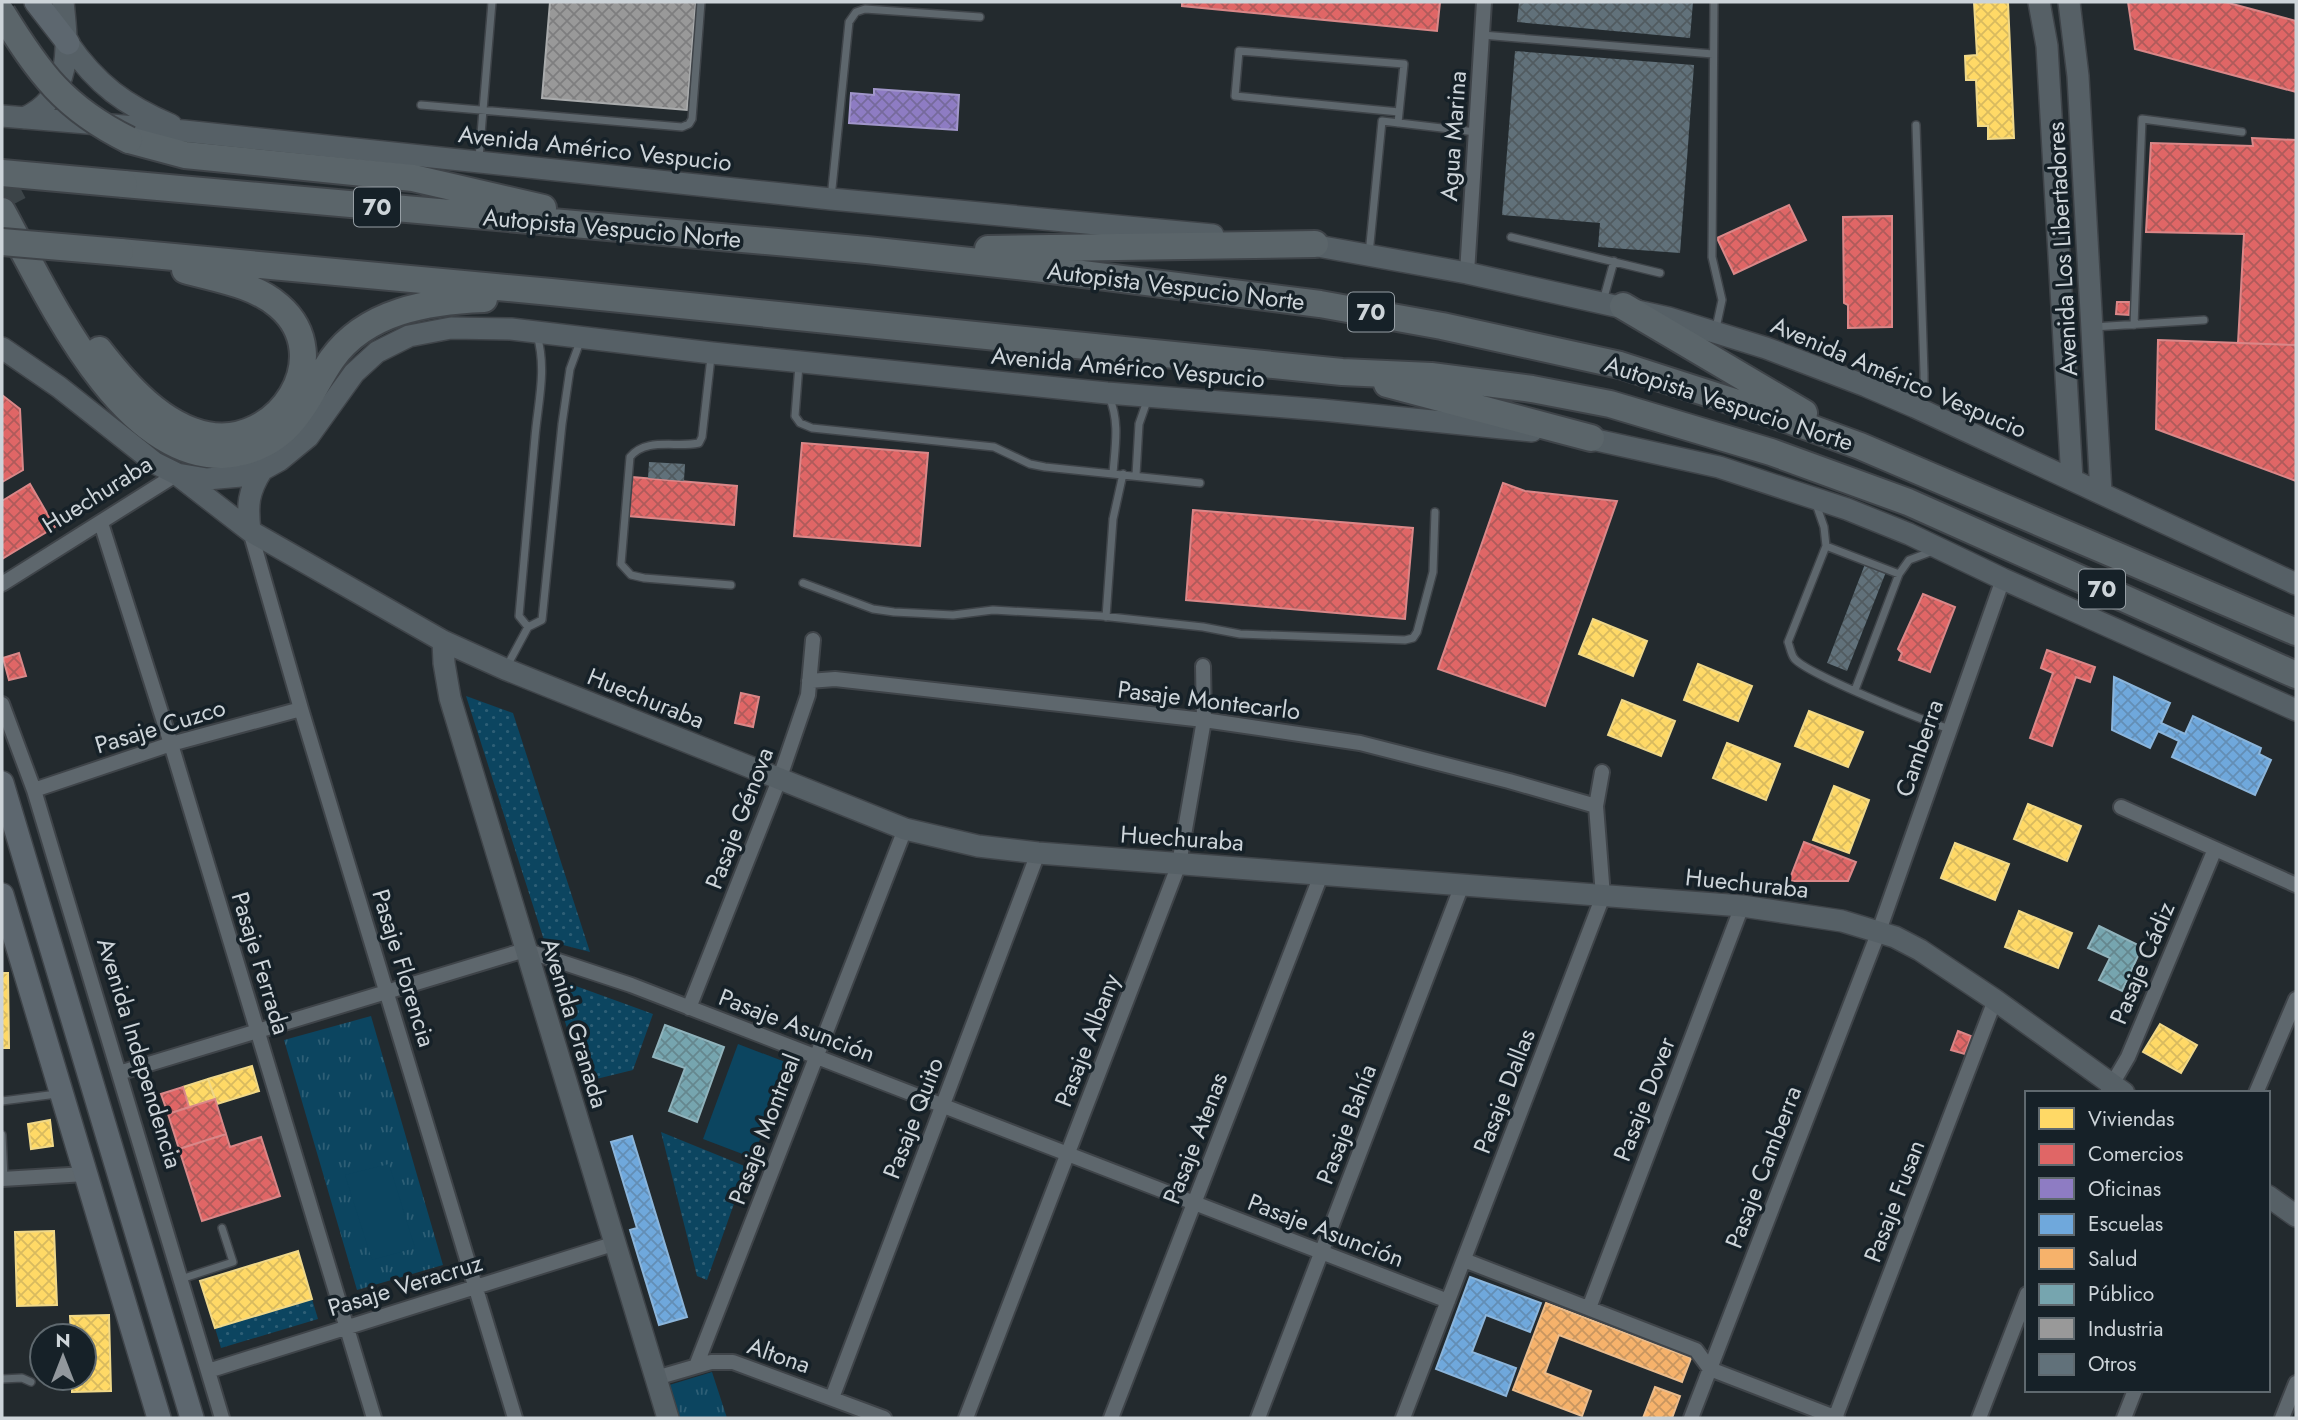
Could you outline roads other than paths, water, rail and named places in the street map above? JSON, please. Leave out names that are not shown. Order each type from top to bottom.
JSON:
[{"type":"highway","points":[[2,13],[34,63],[62,97],[92,120],[129,140],[185,155],[413,178],[630,229]]},
{"type":"highway","name":"Autopista Vespucio Norte","points":[[2,173],[867,250],[1214,290],[1395,317],[1620,365],[1718,396],[1860,446],[2296,632]]},
{"type":"highway","points":[[8,207],[97,349],[152,407],[184,427],[207,435],[233,436],[246,433],[270,420],[290,398],[302,366],[301,338],[290,317],[281,307],[258,292],[125,252]]},
{"type":"highway","points":[[8,207],[83,355],[110,392],[128,410],[165,438],[179,446],[211,455],[243,452],[258,447],[281,432],[299,411],[334,356],[360,330],[378,321],[412,308],[439,302],[551,292]]},
{"type":"highway","name":"Autopista Vespucio Norte","points":[[2,242],[551,292],[1342,372],[1431,376],[1532,389],[1610,404],[1771,452],[1908,502],[2296,675]]},
{"type":"highway","points":[[867,250],[1315,244]]},
{"type":"highway","points":[[1613,304],[1860,446]]},
{"type":"highway","points":[[1342,372],[1591,438]]},
{"type":"main road","points":[[36,2],[93,76],[120,99],[184,131]]},
{"type":"main road","points":[[24,118],[47,104],[57,90],[68,43],[62,2]]},
{"type":"main road","name":"Avenida Los Libertadores","points":[[2039,2],[2047,46],[2073,480]]},
{"type":"main road","name":"Avenida Los Libertadores","points":[[2069,2],[2078,76],[2101,493]]},
{"type":"main road","name":"Avenida Américo Vespucio","points":[[2,116],[184,131],[831,199],[1315,244],[1466,273],[1613,304],[1715,331],[1816,366],[1915,407],[2296,584]]},
{"type":"main road","name":"Avenida Américo Vespucio","points":[[2,348],[59,387],[155,463],[177,474],[222,479],[241,477],[280,460],[308,437],[354,373],[377,352],[432,330],[451,328],[485,327],[1107,393],[1336,411],[1591,438],[1719,467],[1812,497],[1909,534],[2296,710]]},
{"type":"main road","points":[[250,531],[250,487],[262,470]]},
{"type":"main road","name":"Huechuraba","points":[[177,474],[250,531],[443,641],[505,669],[905,830],[978,846],[1038,853],[1742,906],[1842,921],[1878,931],[1920,950],[1995,1000],[2114,1090]]},
{"type":"main road","name":"Avenida Granada","points":[[443,641],[450,698],[668,1418]]},
{"type":"main road","points":[[2,783],[192,1418]]},
{"type":"main road","points":[[2,895],[6,924],[61,1093],[159,1418]]},
{"type":"main road","points":[[2270,1197],[2296,1216]]},
{"type":"street","name":"Agua Marina","points":[[1466,273],[1485,2]]},
{"type":"street","name":"Huechuraba","points":[[2,584],[177,474]]},
{"type":"street","name":"Pasaje Ferrada","points":[[101,523],[259,1032],[374,1418]]},
{"type":"street","name":"Pasaje Florencia","points":[[250,531],[515,1418]]},
{"type":"street","name":"Camberra","points":[[1878,931],[2003,579]]},
{"type":"street","name":"Pasaje Génova","points":[[689,1008],[779,780],[808,695],[813,640]]},
{"type":"street","name":"Pasaje Albany","points":[[966,1418],[1179,864],[1204,720],[1203,666]]},
{"type":"street","name":"Pasaje Montecarlo","points":[[809,681],[835,679],[1204,720],[1360,743],[1509,780],[1596,806]]},
{"type":"street","name":"Avenida Independencia","points":[[2,704],[34,790],[222,1418]]},
{"type":"street","name":"Pasaje Cuzco","points":[[34,790],[171,744],[302,709]]},
{"type":"street","name":"Pasaje Dallas","points":[[1403,1418],[1603,896],[1596,806],[1602,772]]},
{"type":"street","points":[[2121,807],[2296,885]]},
{"type":"street","name":"Pasaje Montreal","points":[[696,1366],[905,830]]},
{"type":"street","name":"Pasaje Cádiz","points":[[2114,1090],[2215,849]]},
{"type":"street","name":"Pasaje Quito","points":[[832,1398],[1038,853]]},
{"type":"street","name":"Pasaje Atenas","points":[[1111,1418],[1321,875]]},
{"type":"street","name":"Pasaje Bahía","points":[[1258,1418],[1462,885]]},
{"type":"street","name":"Pasaje Dover","points":[[1589,1308],[1742,906]]},
{"type":"street","name":"Pasaje Camberra","points":[[1690,1418],[1878,931]]},
{"type":"street","points":[[119,1073],[526,950]]},
{"type":"street","name":"Pasaje Asunción","points":[[526,950],[631,985],[1448,1301]]},
{"type":"street","points":[[2257,1091],[2296,999]]},
{"type":"street","name":"Pasaje Fusan","points":[[1836,1418],[1995,1000]]},
{"type":"street","points":[[3,1179],[86,1174]]},
{"type":"street","name":"Pasaje Veracruz","points":[[208,1371],[616,1243]]},
{"type":"street","points":[[1464,1260],[1696,1350],[1710,1369],[1836,1418]]},
{"type":"street","points":[[1979,1418],[2025,1299]]},
{"type":"street","name":"Altona","points":[[656,1378],[722,1361],[744,1364],[884,1418]]},
{"type":"street","points":[[2282,1418],[2296,1383]]},
{"type":"street","points":[[2124,1418],[2134,1392]]},
{"type":"lane","points":[[479,163],[492,2]]},
{"type":"lane","points":[[421,106],[682,127],[689,124],[692,118],[701,2]]},
{"type":"lane","points":[[1714,2],[1712,257],[1722,300],[1715,331]]},
{"type":"lane","points":[[831,199],[849,22],[856,12],[864,9],[980,17]]},
{"type":"lane","points":[[1482,35],[1713,54]]},
{"type":"lane","points":[[1398,123],[1404,64],[1239,51],[1235,96],[1399,112]]},
{"type":"lane","points":[[2134,325],[2142,118],[2242,132]]},
{"type":"lane","points":[[1369,254],[1382,121],[1476,132]]},
{"type":"lane","points":[[1915,407],[1924,391],[1916,125]]},
{"type":"lane","points":[[1511,237],[1661,273]]},
{"type":"lane","points":[[1613,304],[1614,261]]},
{"type":"lane","points":[[2093,327],[2204,320]]},
{"type":"lane","points":[[528,627],[519,616],[536,422],[543,379],[537,333]]},
{"type":"lane","points":[[505,669],[528,627],[542,620],[562,425],[570,369],[581,338]]},
{"type":"lane","points":[[712,353],[702,437],[699,443],[650,445],[635,451],[630,457],[621,564],[631,575],[644,578],[731,585]]},
{"type":"lane","points":[[799,361],[795,416],[800,423],[812,428],[994,447],[1030,464],[1200,483]]},
{"type":"lane","points":[[1107,393],[1114,408],[1116,423],[1113,473]]},
{"type":"lane","points":[[1136,475],[1139,424],[1149,397]]},
{"type":"lane","points":[[1106,617],[1113,519],[1123,474]]},
{"type":"lane","points":[[1812,497],[1820,511],[1826,546],[1788,642],[1794,658],[1923,721],[1950,729]]},
{"type":"lane","points":[[803,583],[873,609],[894,612],[953,615],[993,610],[1106,617],[1203,627],[1240,634],[1405,640],[1413,638],[1417,632],[1433,572],[1435,512]]},
{"type":"lane","points":[[1826,546],[1899,574]]},
{"type":"lane","points":[[1855,690],[1899,574],[1909,560],[1940,549]]},
{"type":"lane","points":[[2,1101],[61,1093]]},
{"type":"lane","points":[[2,1135],[3,1179]]},
{"type":"lane","points":[[180,1279],[233,1262],[222,1228]]},
{"type":"lane","points":[[2,1379],[28,1380]]},
{"type":"tunnel","points":[[2,181],[14,204]]}]
